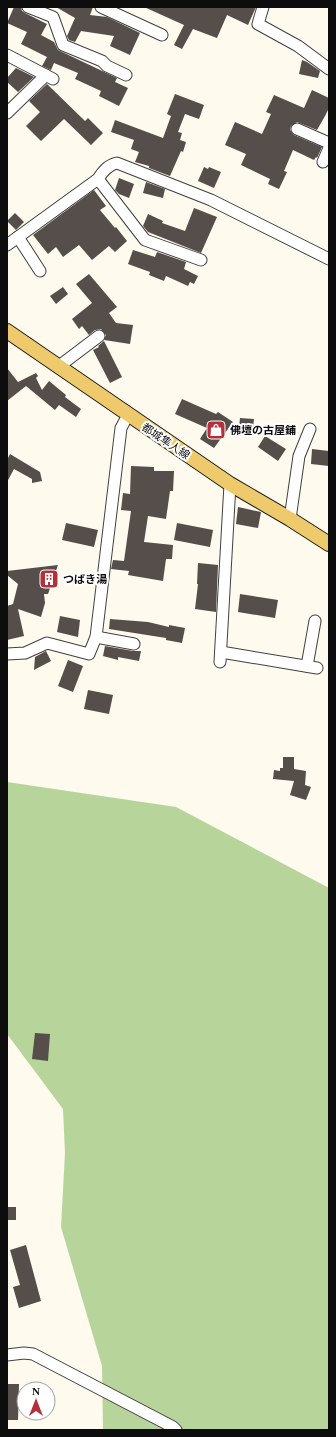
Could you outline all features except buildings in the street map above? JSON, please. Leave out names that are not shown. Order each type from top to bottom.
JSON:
[{"type":"main road","name":"都城隼人線","points":[[8,334],[230,484],[329,544]]},
{"type":"street","points":[[28,7],[53,17],[63,45],[102,61],[107,66],[126,75]]},
{"type":"street","points":[[101,7],[162,35]]},
{"type":"street","points":[[263,7],[258,24],[298,46],[329,70]]},
{"type":"street","points":[[7,54],[50,77],[7,113]]},
{"type":"street","points":[[298,129],[329,143]]},
{"type":"street","points":[[323,162],[329,148]]},
{"type":"street","points":[[7,245],[98,179],[106,168],[117,163],[211,200],[329,259]]},
{"type":"street","points":[[98,179],[145,240],[201,260]]},
{"type":"street","points":[[18,237],[40,271]]},
{"type":"street","points":[[58,367],[98,336]]},
{"type":"street","points":[[7,654],[25,653],[48,642],[89,654],[96,637],[121,428],[128,415]]},
{"type":"street","points":[[290,519],[299,456],[310,429]]},
{"type":"street","points":[[230,484],[220,657],[312,667],[315,621]]},
{"type":"street","points":[[96,637],[134,644]]},
{"type":"street","points":[[7,1355],[24,1353],[33,1354],[173,1427],[176,1430]]},
{"type":"green space","points":[[7,782],[176,807],[329,888],[329,1430],[103,1430],[102,1366],[61,1227],[65,1153],[63,1109],[7,1034]]},
{"type":"place","name":"佛壇の古屋鋪","points":[[216,430]]},
{"type":"place","name":"つばき湯","points":[[49,579]]}]
